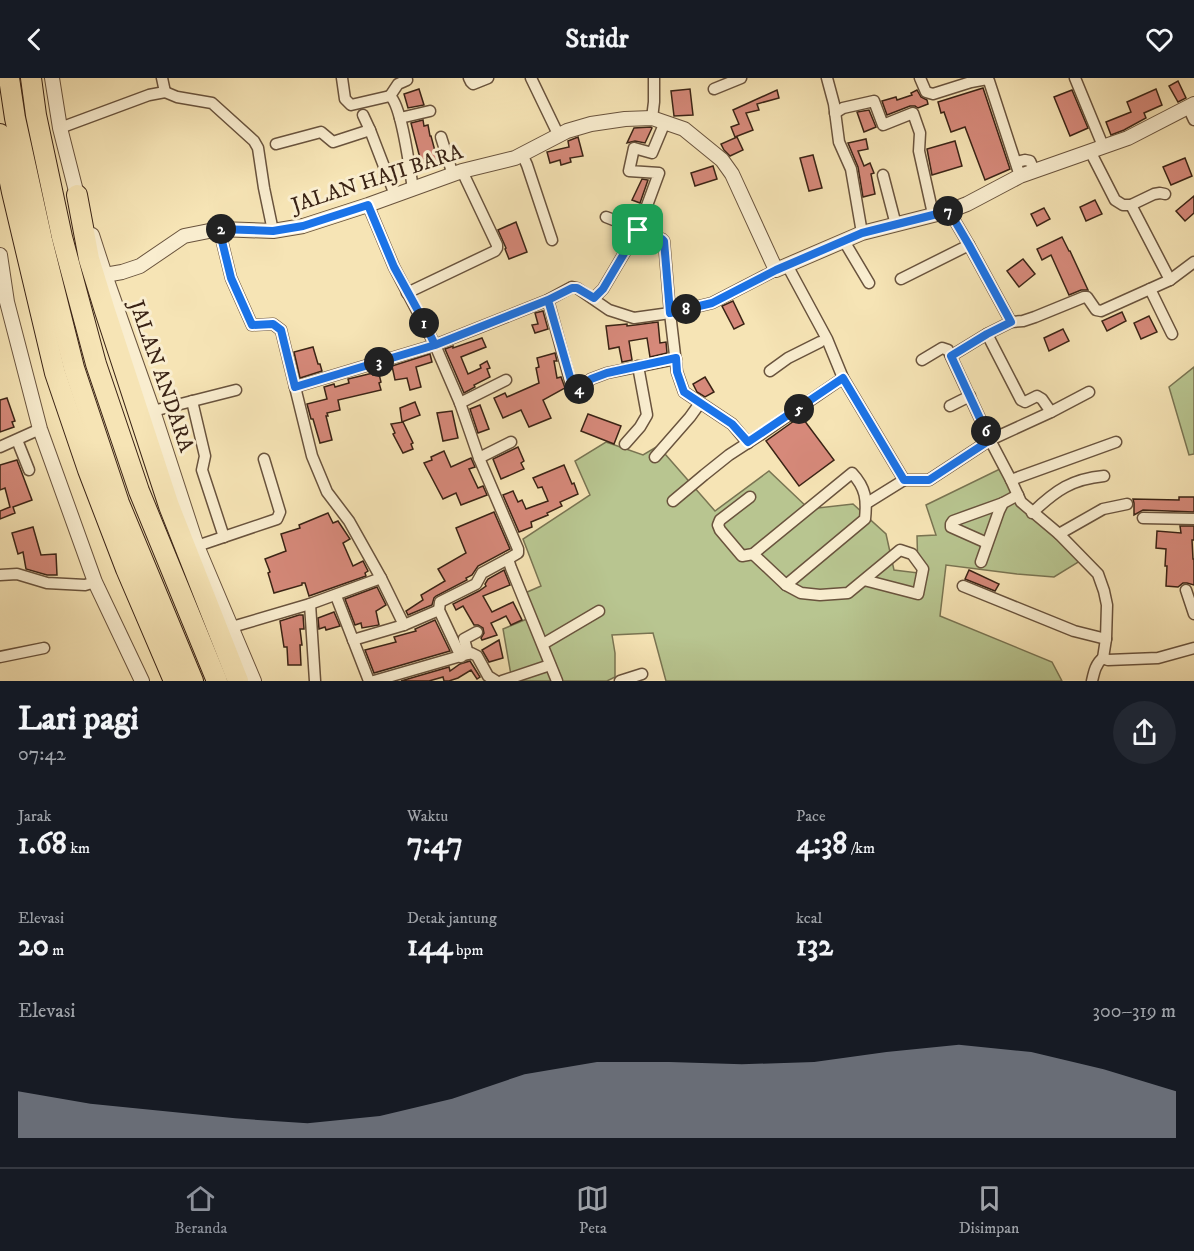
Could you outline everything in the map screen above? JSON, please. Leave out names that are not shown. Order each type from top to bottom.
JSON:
[{"type":"highway","points":[[9,78],[15,118],[74,368],[119,503],[193,681]]},
{"type":"highway","points":[[31,78],[36,115],[62,237],[96,364],[139,491],[218,681]]},
{"type":"highway","points":[[0,134],[55,373],[117,547],[174,681]]},
{"type":"highway","points":[[77,195],[89,259],[98,290],[168,506],[238,681]]},
{"type":"street","name":"JALAN ANDARA","points":[[52,78],[60,128],[77,195],[86,215],[197,546],[254,681]]},
{"type":"street","points":[[162,78],[165,92]]},
{"type":"street","points":[[342,78],[345,99],[351,105],[390,96],[398,84],[407,80]]},
{"type":"street","points":[[469,78],[473,84],[488,78]]},
{"type":"street","points":[[531,78],[558,134]]},
{"type":"street","points":[[594,298],[603,289],[638,230],[659,173],[629,171],[634,148],[652,153],[658,120],[654,102],[654,78]]},
{"type":"street","points":[[714,89],[741,78]]},
{"type":"street","points":[[828,78],[836,113],[839,142],[851,169],[862,233]]},
{"type":"street","points":[[920,78],[926,92],[933,94],[970,80],[985,78],[989,81],[1020,176]]},
{"type":"street","points":[[1075,78],[1091,114],[1096,148],[1115,200],[1123,205],[1131,205],[1154,194],[1165,194]]},
{"type":"street","points":[[60,128],[149,95],[165,92],[177,97],[212,103],[254,141],[258,148],[273,231]]},
{"type":"street","points":[[390,96],[394,99],[400,118],[413,189]]},
{"type":"street","points":[[836,113],[843,108],[874,100],[883,125],[913,113],[920,133],[919,151],[933,214]]},
{"type":"street","points":[[400,118],[430,111]]},
{"type":"street","points":[[295,387],[435,345],[548,300],[572,288],[577,288],[594,298],[609,310],[633,318],[670,313],[712,303],[781,267],[862,233],[949,211],[1034,170],[1128,138],[1192,111]]},
{"type":"street","points":[[363,115],[395,195]]},
{"type":"street","name":"JALAN HAJI BARA","points":[[105,275],[140,266],[184,236],[219,229],[273,231],[303,226],[458,173],[515,158],[558,134],[591,124],[625,118],[658,120]]},
{"type":"street","points":[[658,120],[684,129],[722,160],[732,174],[743,200],[824,340],[843,378],[904,480]]},
{"type":"street","points":[[276,144],[321,132],[333,142],[370,130]]},
{"type":"street","points":[[407,293],[497,248],[441,137]]},
{"type":"street","points":[[522,154],[552,240]]},
{"type":"street","points":[[1016,162],[1026,159],[1034,170]]},
{"type":"street","points":[[883,175],[896,225]]},
{"type":"street","points":[[368,205],[394,267],[435,345],[460,403],[479,458],[518,549],[518,553],[508,560],[482,573],[476,584],[440,602],[439,610],[464,656]]},
{"type":"street","points":[[1131,205],[1170,280]]},
{"type":"street","points":[[949,211],[1011,322]]},
{"type":"street","points":[[606,217],[664,241],[677,372],[684,392],[732,424],[748,442]]},
{"type":"street","points":[[219,229],[231,278],[252,325],[273,324],[281,330],[312,456],[327,492],[349,521],[404,625]]},
{"type":"street","points":[[844,241],[869,283]]},
{"type":"street","points":[[901,279],[969,245]]},
{"type":"street","points":[[0,255],[7,302],[40,429],[95,582],[142,681]]},
{"type":"street","points":[[951,356],[1011,322],[1035,317],[1084,297],[1087,297],[1096,310],[1101,311],[1170,280],[1194,262]]},
{"type":"street","points":[[1150,289],[1172,334]]},
{"type":"street","points":[[548,300],[576,392],[591,379],[607,373],[676,358]]},
{"type":"street","points":[[987,334],[1022,400],[1025,402],[1036,396],[1042,399],[1051,412]]},
{"type":"street","points":[[770,371],[788,358],[824,340]]},
{"type":"street","points":[[922,360],[942,348],[948,350],[1021,502],[1059,534],[1098,574],[1107,605],[1106,639],[1103,658],[1096,667],[1092,681]]},
{"type":"street","points":[[625,444],[648,415],[638,366]]},
{"type":"street","points":[[673,501],[729,455],[843,378]]},
{"type":"street","points":[[460,403],[506,380]]},
{"type":"street","points":[[153,411],[236,390]]},
{"type":"street","points":[[867,503],[904,480],[929,480],[990,440],[1089,392]]},
{"type":"street","points":[[950,406],[970,396]]},
{"type":"street","points":[[192,401],[205,456],[202,470],[225,537]]},
{"type":"street","points":[[658,454],[700,403]]},
{"type":"street","points":[[0,447],[40,429]]},
{"type":"street","points":[[18,440],[29,470]]},
{"type":"street","points":[[479,458],[511,442]]},
{"type":"street","points":[[1011,480],[1116,442]]},
{"type":"street","points":[[197,546],[277,519],[280,512],[264,459]]},
{"type":"street","points":[[750,497],[720,520],[718,525],[742,556],[753,554],[852,473],[866,496],[865,519],[786,585]]},
{"type":"street","points":[[1032,513],[1060,489],[1086,478],[1104,476]]},
{"type":"street","points":[[987,543],[951,527],[951,524],[1018,495]]},
{"type":"street","points":[[981,562],[1003,503]]},
{"type":"street","points":[[1059,534],[1103,509],[1127,504]]},
{"type":"street","points":[[1143,518],[1194,519]]},
{"type":"street","points":[[753,554],[786,585],[801,592],[820,595],[848,593],[900,550],[912,554],[923,569],[918,594],[864,580]]},
{"type":"street","points":[[508,560],[557,681]]},
{"type":"street","points":[[0,575],[17,574],[47,583],[84,585],[95,582]]},
{"type":"street","points":[[232,627],[336,596],[381,579]]},
{"type":"street","points":[[963,586],[1074,631],[1106,639]]},
{"type":"street","points":[[1186,590],[1194,614]]},
{"type":"street","points":[[336,596],[369,681]]},
{"type":"street","points":[[310,604],[315,681]]},
{"type":"street","points":[[353,640],[404,625],[439,610]]},
{"type":"street","points":[[543,645],[599,611]]},
{"type":"street","points":[[464,656],[465,639],[477,632]]},
{"type":"street","points":[[0,657],[44,648]]},
{"type":"street","points":[[1103,658],[1108,660],[1158,658],[1194,648]]},
{"type":"street","points":[[374,681],[471,653],[475,654],[491,680],[550,665]]},
{"type":"street","points":[[620,681],[642,674]]},
{"type":"green space","points":[[1194,367],[1194,454],[1189,455],[1169,387]]},
{"type":"green space","points":[[606,442],[643,455],[658,446],[715,511],[769,471],[809,509],[853,504],[886,534],[894,570],[918,573],[917,536],[936,535],[926,505],[1006,466],[1026,505],[1085,558],[1054,577],[946,565],[940,616],[1052,662],[1062,681],[666,681],[653,633],[612,635],[615,677],[607,681],[512,681],[503,629],[534,616],[525,593],[541,586],[523,539],[590,495],[575,461]]},
{"type":"building","points":[[1178,81],[1186,98],[1178,102],[1169,86]]},
{"type":"building","points":[[983,88],[1010,169],[985,180],[965,127],[951,132],[938,102]]},
{"type":"building","points":[[419,89],[424,105],[408,108],[404,94]]},
{"type":"building","points":[[690,89],[693,115],[674,116],[671,91]]},
{"type":"building","points":[[1156,89],[1162,105],[1144,113],[1146,118],[1111,135],[1106,122],[1131,112],[1127,102]]},
{"type":"building","points":[[777,90],[779,98],[757,104],[759,110],[746,113],[753,130],[735,137],[731,127],[739,124],[733,110]]},
{"type":"building","points":[[917,90],[928,104],[918,108],[910,106],[887,115],[882,101],[896,97],[897,100],[912,95],[911,93]]},
{"type":"building","points":[[1072,90],[1088,128],[1070,136],[1054,97]]},
{"type":"building","points":[[869,110],[876,127],[864,132],[857,112]]},
{"type":"building","points":[[423,120],[424,126],[428,125],[439,166],[423,170],[411,123]]},
{"type":"building","points":[[651,127],[645,143],[635,141],[627,143],[634,128]]},
{"type":"building","points":[[578,137],[583,156],[570,158],[571,162],[561,165],[560,160],[550,163],[547,152],[569,147],[568,141]]},
{"type":"building","points":[[737,137],[743,150],[730,156],[721,144]]},
{"type":"building","points":[[866,139],[868,149],[858,151],[864,166],[870,163],[874,173],[871,174],[875,194],[863,197],[858,167],[848,143]]},
{"type":"building","points":[[955,141],[962,166],[932,175],[927,149]]},
{"type":"building","points":[[813,155],[822,188],[809,191],[800,158]]},
{"type":"building","points":[[1185,158],[1192,176],[1171,185],[1163,167]]},
{"type":"building","points":[[713,166],[717,179],[695,186],[691,173]]},
{"type":"building","points":[[642,179],[648,180],[640,203],[632,200]]},
{"type":"building","points":[[1194,196],[1194,213],[1185,221],[1176,211]]},
{"type":"building","points":[[1095,200],[1102,214],[1086,221],[1080,207]]},
{"type":"building","points":[[1044,208],[1050,219],[1037,226],[1031,214]]},
{"type":"building","points":[[516,222],[527,252],[509,259],[498,230]]},
{"type":"building","points":[[1062,237],[1088,290],[1069,295],[1051,255],[1042,260],[1037,249]]},
{"type":"building","points":[[1023,259],[1035,274],[1019,287],[1007,271]]},
{"type":"building","points":[[733,301],[744,324],[734,329],[722,306]]},
{"type":"building","points":[[543,311],[548,329],[535,333],[532,325],[538,324],[535,313]]},
{"type":"building","points":[[1122,312],[1126,321],[1107,331],[1102,321]]},
{"type":"building","points":[[1149,316],[1157,332],[1141,339],[1134,323]]},
{"type":"building","points":[[658,322],[660,343],[666,342],[667,353],[650,357],[647,338],[629,341],[632,360],[622,362],[619,347],[609,349],[606,326]]},
{"type":"building","points":[[1063,329],[1069,341],[1049,351],[1044,338]]},
{"type":"building","points":[[482,338],[486,347],[461,357],[468,374],[481,368],[480,365],[487,361],[490,377],[464,393],[445,349]]},
{"type":"building","points":[[313,347],[322,371],[300,378],[294,352]]},
{"type":"building","points":[[555,353],[557,378],[561,377],[565,388],[543,400],[551,418],[529,427],[521,410],[503,418],[494,398],[505,393],[507,397],[539,383],[537,358]]},
{"type":"building","points":[[430,354],[432,362],[416,367],[421,387],[410,390],[407,378],[395,380],[392,366]]},
{"type":"building","points":[[373,373],[373,375],[379,374],[381,390],[338,400],[340,410],[327,413],[328,416],[326,416],[332,440],[320,443],[307,404],[327,399],[324,387],[349,383],[348,379]]},
{"type":"building","points":[[705,377],[714,392],[705,397],[697,392],[693,384]]},
{"type":"building","points":[[7,398],[15,421],[12,422],[14,427],[0,432],[0,400]]},
{"type":"building","points":[[415,402],[420,415],[402,422],[400,408]]},
{"type":"building","points":[[480,405],[489,429],[478,433],[470,409]]},
{"type":"building","points":[[452,411],[458,438],[443,441],[437,413]]},
{"type":"building","points":[[588,414],[621,426],[614,444],[581,431]]},
{"type":"building","points":[[801,416],[834,460],[799,486],[766,441]]},
{"type":"building","points":[[403,422],[413,443],[411,444],[413,449],[403,453],[393,434],[395,433],[391,424]]},
{"type":"building","points":[[518,447],[524,461],[521,463],[524,469],[501,479],[493,459]]},
{"type":"building","points":[[444,451],[451,467],[471,458],[475,467],[469,469],[478,488],[483,486],[487,495],[461,505],[456,493],[443,499],[424,463]]},
{"type":"building","points":[[17,460],[32,500],[13,507],[15,513],[0,519],[0,511],[10,507],[5,488],[0,490],[0,465]]},
{"type":"building","points":[[564,465],[578,494],[560,502],[562,506],[531,522],[532,527],[519,532],[503,495],[513,491],[518,502],[522,500],[526,509],[548,501],[542,487],[538,488],[533,478]]},
{"type":"building","points":[[1179,497],[1194,497],[1194,512],[1143,510],[1134,515],[1133,499],[1179,500]]},
{"type":"building","points":[[494,512],[510,549],[478,566],[472,575],[466,578],[467,580],[436,596],[432,605],[408,615],[406,611],[423,600],[421,595],[445,581],[438,569],[466,553],[456,528]]},
{"type":"building","points":[[328,513],[333,523],[338,521],[350,539],[343,543],[353,566],[363,561],[368,571],[365,573],[366,576],[309,596],[305,583],[274,593],[265,559],[286,551],[281,534],[300,528],[299,525]]},
{"type":"building","points":[[1180,526],[1194,526],[1194,540],[1192,540],[1194,585],[1183,583],[1178,587],[1166,586],[1166,549],[1156,548],[1157,531],[1181,533]]},
{"type":"building","points":[[33,527],[41,555],[56,554],[57,575],[47,575],[26,569],[23,552],[18,554],[12,533]]},
{"type":"building","points":[[504,570],[510,585],[483,596],[492,612],[513,602],[522,620],[511,625],[506,616],[491,623],[497,635],[482,640],[483,628],[474,625],[463,606],[456,610],[453,604],[479,591],[486,586],[488,579]]},
{"type":"building","points":[[969,570],[999,584],[995,591],[965,579]]},
{"type":"building","points":[[377,587],[386,605],[376,611],[379,625],[362,628],[361,623],[355,625],[345,599]]},
{"type":"building","points":[[334,612],[340,626],[326,630],[325,627],[319,629],[318,618]]},
{"type":"building","points":[[303,615],[304,629],[300,629],[301,665],[288,665],[287,647],[284,647],[280,621]]},
{"type":"building","points":[[435,620],[450,651],[374,673],[365,650],[396,642],[394,637],[416,631],[415,629]]},
{"type":"building","points":[[499,640],[503,658],[489,662],[482,650]]},
{"type":"building","points":[[470,661],[480,677],[477,679],[471,670],[449,681],[444,681],[443,677],[429,681],[401,681],[449,667],[450,671]]},
{"type":"route","points":[[638,230],[603,289],[594,298],[577,288],[572,288],[548,300],[435,345],[394,267],[368,205],[303,226],[273,231],[219,229],[231,278],[252,325],[273,324],[281,330],[295,387],[435,345],[460,336],[548,300],[576,392],[591,379],[607,373],[676,358],[677,372],[684,392],[732,424],[748,442],[843,378],[904,480],[929,480],[990,440],[951,356],[1011,322],[949,211],[862,233],[776,270],[712,303],[670,313],[664,241],[638,230]]}]
